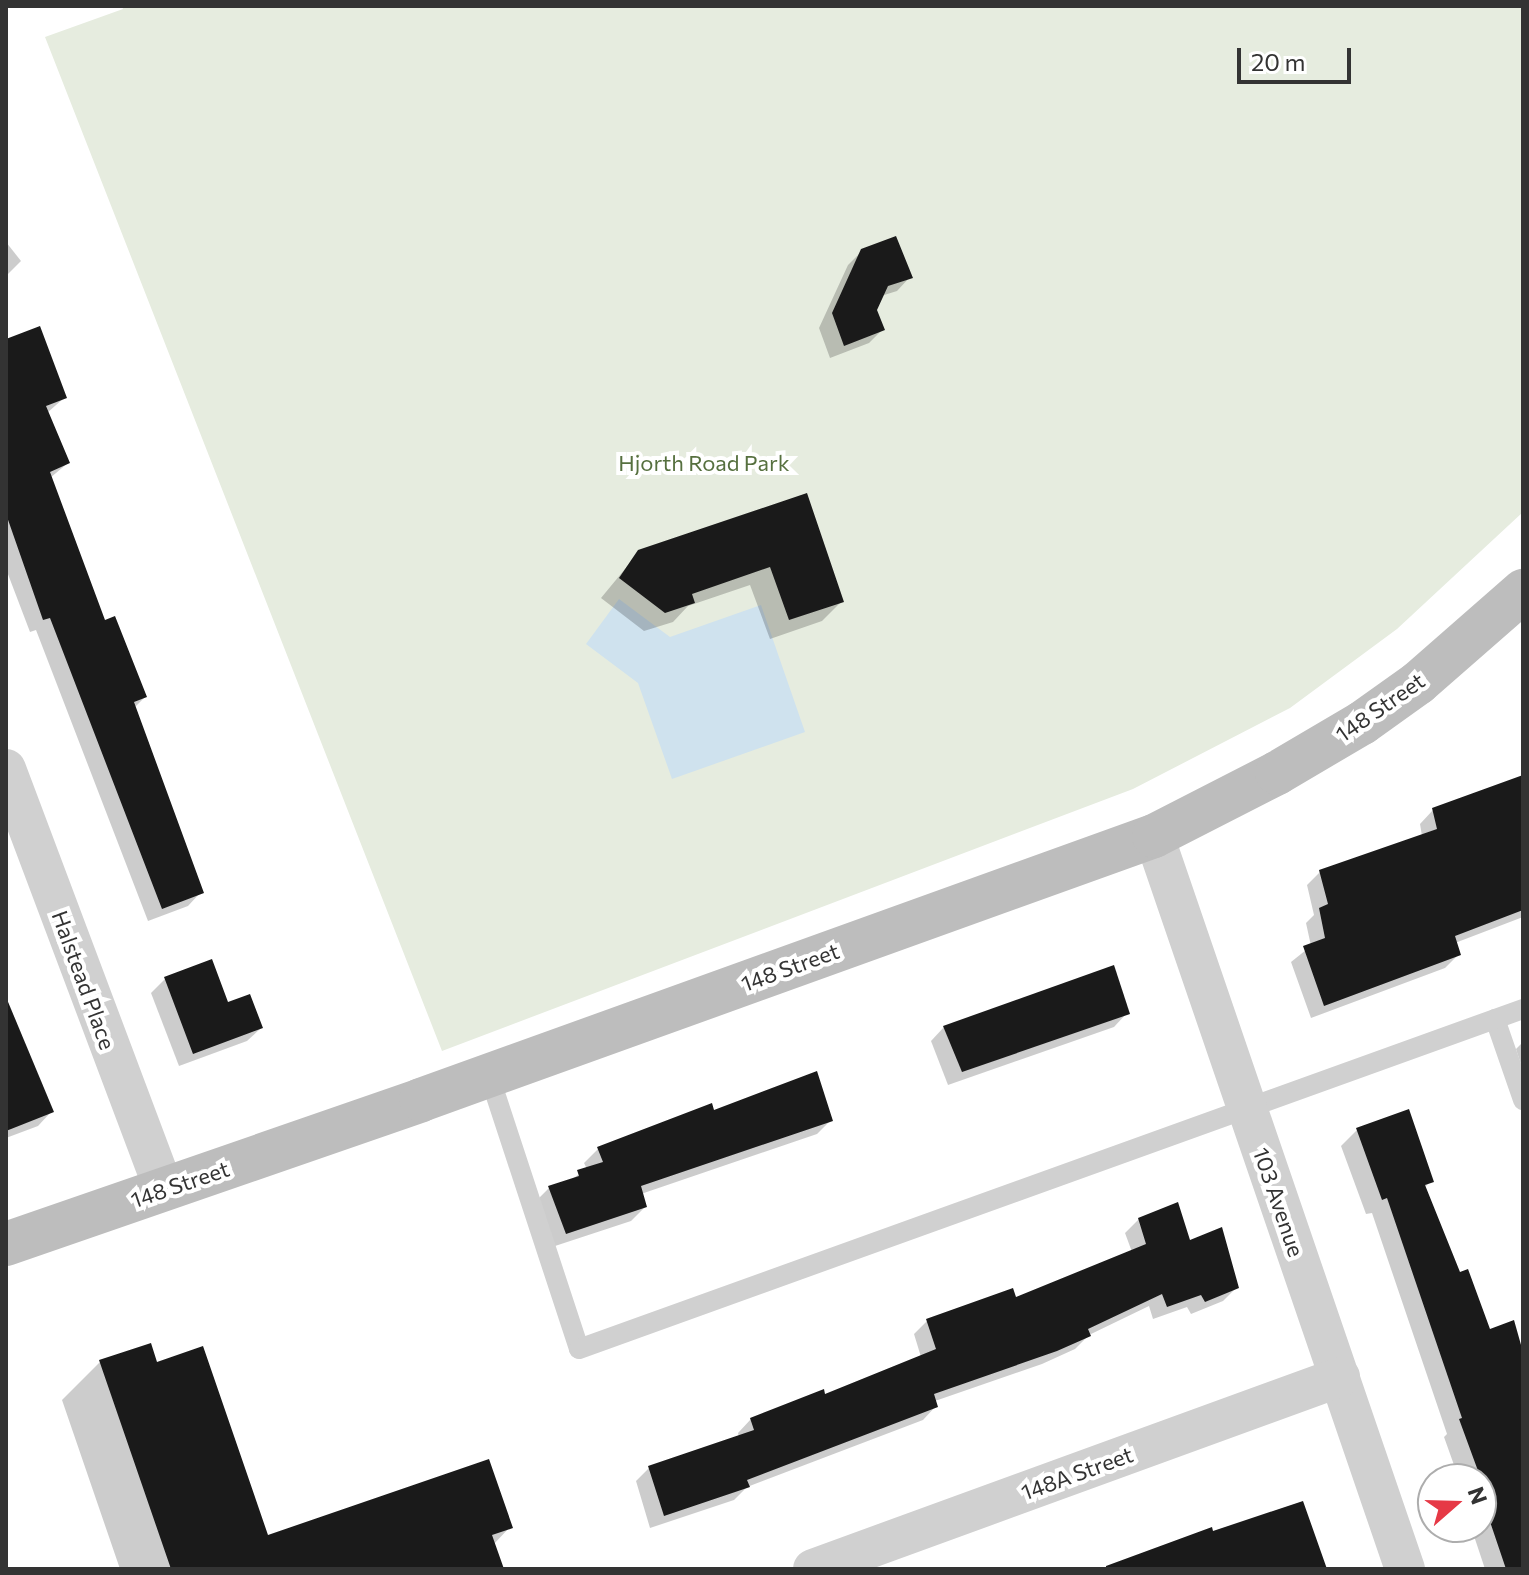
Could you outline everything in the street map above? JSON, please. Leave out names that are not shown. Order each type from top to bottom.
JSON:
[{"type":"main road","name":"148 Street","points":[[6,1244],[489,1075],[1154,836],[1277,773],[1362,723],[1418,683],[1523,591]]},
{"type":"street","name":"Halstead Place","points":[[6,769],[164,1190]]},
{"type":"street","name":"103 Avenue","points":[[1154,836],[1405,1569]]},
{"type":"street","name":"148A Street","points":[[813,1569],[1340,1377]]},
{"type":"lane","points":[[489,1075],[579,1349],[1523,1009]]},
{"type":"lane","points":[[1495,1019],[1523,1100]]},
{"type":"green space","name":"Hjorth Road Park","points":[[122,6],[1523,6],[1523,512],[1397,629],[1290,708],[1133,789],[442,1051],[45,37],[123,9]]},
{"type":"water","points":[[619,599],[670,637],[761,605],[805,732],[672,779],[638,683],[586,644]]},
{"type":"building","points":[[896,236],[913,278],[888,286],[877,310],[885,330],[844,346],[832,313],[861,249]]},
{"type":"building","points":[[40,326],[67,398],[46,406],[70,463],[50,472],[105,620],[115,616],[147,697],[134,702],[204,893],[162,909],[50,618],[43,620],[6,514],[6,339]]},
{"type":"building","points":[[807,493],[844,602],[789,620],[770,567],[692,594],[695,603],[665,613],[619,578],[638,550]]},
{"type":"building","points":[[1523,775],[1523,910],[1455,936],[1461,955],[1324,1006],[1303,946],[1325,938],[1319,908],[1328,904],[1319,870],[1437,829],[1432,808]]},
{"type":"building","points":[[212,959],[228,1002],[250,994],[263,1028],[193,1054],[164,977]]},
{"type":"building","points":[[1114,965],[1130,1014],[962,1072],[943,1026]]},
{"type":"building","points":[[6,997],[54,1112],[6,1131]]},
{"type":"building","points":[[817,1071],[833,1121],[641,1186],[647,1207],[566,1234],[548,1186],[579,1176],[577,1170],[603,1162],[597,1147],[712,1103],[714,1110]]},
{"type":"building","points":[[1409,1109],[1434,1182],[1425,1185],[1460,1272],[1468,1269],[1490,1329],[1514,1320],[1523,1352],[1523,1569],[1506,1569],[1497,1542],[1497,1463],[1475,1463],[1387,1198],[1382,1200],[1356,1128]]},
{"type":"building","points":[[1178,1202],[1190,1240],[1222,1227],[1239,1288],[1205,1302],[1201,1295],[1167,1307],[1162,1294],[1088,1329],[1091,1336],[1057,1351],[934,1394],[938,1407],[747,1480],[750,1487],[664,1516],[648,1466],[754,1430],[750,1418],[824,1389],[825,1394],[936,1349],[926,1319],[1013,1288],[1016,1297],[1146,1244],[1138,1218]]},
{"type":"building","points":[[151,1343],[157,1362],[203,1346],[268,1535],[489,1459],[513,1528],[492,1535],[504,1569],[171,1569],[99,1360]]},
{"type":"building","points":[[1303,1501],[1327,1569],[1106,1569],[1106,1566],[1212,1527],[1213,1531]]}]
